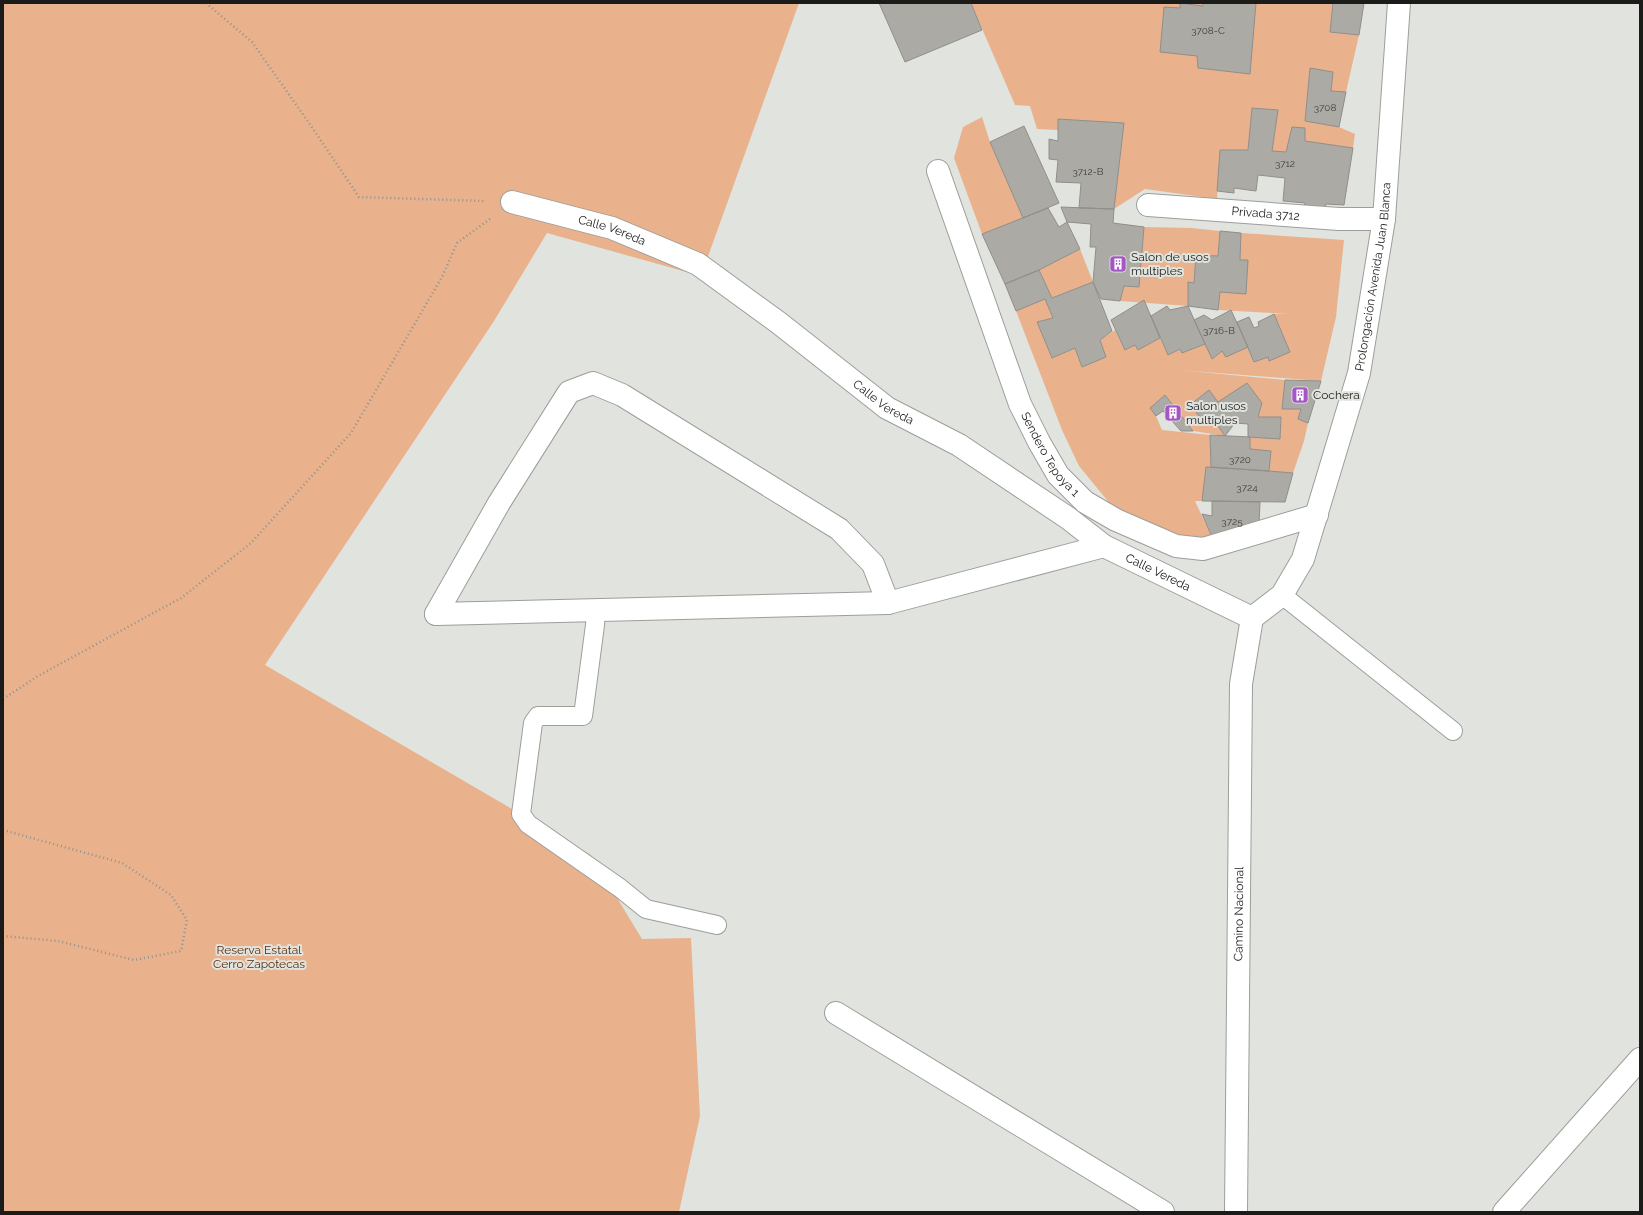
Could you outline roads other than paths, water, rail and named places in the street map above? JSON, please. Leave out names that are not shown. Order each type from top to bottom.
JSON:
[{"type":"street","name":"Prolongación Avenida Juan Blanca","points":[[1252,618],[1282,595],[1303,559],[1359,373],[1384,219],[1399,3]]},
{"type":"street","name":"Sendero Tepoya 1","points":[[938,171],[1020,404],[1058,475],[1085,502],[1116,520],[1176,546],[1203,549],[1317,515]]},
{"type":"street","name":"Calle Vereda","points":[[512,202],[612,228],[698,264],[779,323],[887,408],[959,445],[1068,518],[1104,546],[1252,618]]},
{"type":"street","name":"Privada 3712","points":[[1148,205],[1339,219],[1384,219]]},
{"type":"street","points":[[888,602],[873,564],[839,529],[622,395],[593,383],[569,392],[499,503],[436,614],[888,602],[1104,546]]},
{"type":"street","name":"Camino Nacional","points":[[1236,1212],[1241,684],[1252,618]]},
{"type":"street","points":[[836,1013],[1163,1212]]},
{"type":"street","points":[[1504,1212],[1640,1059]]},
{"type":"lane","points":[[1282,595],[1453,731]]},
{"type":"lane","points":[[596,610],[583,716],[538,716],[533,723],[521,814],[528,824],[620,888],[646,909],[717,925]]},
{"type":"place","name":"Salon de usos multiples","points":[[1118,264]]},
{"type":"place","name":"Cochera","points":[[1300,395]]},
{"type":"place","name":"Salon usos multiples","points":[[1173,413]]},
{"type":"park label","name":"Reserva Estatal Cerro Zapotecas","points":[[259,957]]}]
